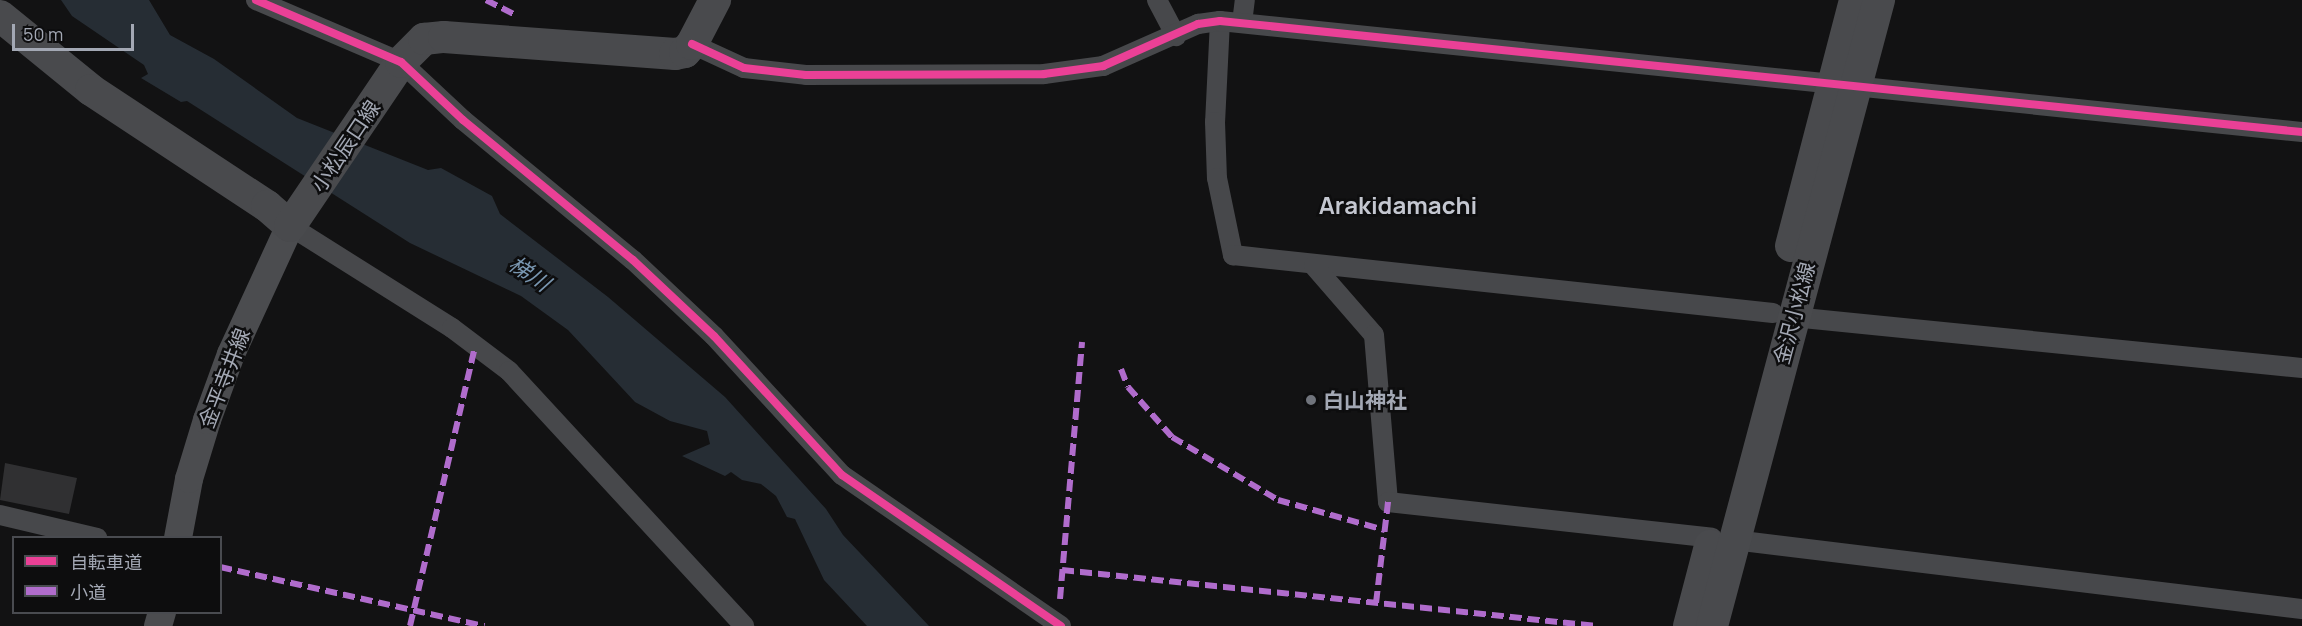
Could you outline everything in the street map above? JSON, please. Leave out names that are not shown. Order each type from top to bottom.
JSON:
[{"type":"main road","points":[[692,44],[715,0]]},
{"type":"main road","name":"金沢小松線","points":[[1689,626],[1723,539],[1783,315],[1844,84],[1855,0]]},
{"type":"main road","name":"金沢小松線","points":[[1844,84],[1879,0]]},
{"type":"main road","points":[[0,16],[91,90],[292,223]]},
{"type":"main road","name":"小松辰口線","points":[[292,223],[399,65],[416,45],[432,36],[675,54],[685,52],[692,44]]},
{"type":"main road","name":"金平寺井線","points":[[178,536],[189,478],[223,376],[292,223]]},
{"type":"main road","name":"金沢小松線","points":[[1712,626],[1723,539]]},
{"type":"street","points":[[256,0],[399,65],[463,120],[562,199],[666,290],[714,336],[842,475],[1061,626]]},
{"type":"street","points":[[1157,0],[1176,36]]},
{"type":"street","points":[[1242,23],[1245,0]]},
{"type":"street","points":[[692,44],[744,68],[857,77],[1044,74],[1103,66],[1176,36],[1198,24],[1220,21],[2302,132]]},
{"type":"street","points":[[1220,21],[1215,122],[1217,178],[1233,255],[1314,266],[2302,368]]},
{"type":"street","points":[[292,223],[452,328],[508,371],[744,626]]},
{"type":"street","points":[[1314,266],[1374,335],[1388,502],[1723,539],[2302,609]]},
{"type":"street","points":[[0,514],[93,536]]},
{"type":"water","name":"梯川","points":[[61,0],[149,0],[170,35],[214,59],[297,118],[428,170],[441,168],[492,196],[500,214],[608,297],[725,397],[826,509],[843,535],[929,626],[867,626],[824,580],[795,519],[787,517],[776,496],[761,484],[742,480],[731,472],[725,476],[682,456],[710,444],[707,431],[670,421],[635,402],[568,330],[521,296],[410,243],[187,101],[181,102],[141,78],[148,74],[144,65],[72,16]]},
{"type":"building","points":[[5,463],[77,478],[69,514],[0,500]]},
{"type":"marked path","points":[[486,0],[515,15]]},
{"type":"marked path","points":[[1060,599],[1082,342]]},
{"type":"marked path","points":[[410,626],[475,346]]},
{"type":"marked path","points":[[1121,369],[1128,387],[1172,437],[1278,500],[1385,530]]},
{"type":"marked path","points":[[1376,603],[1388,502]]},
{"type":"marked path","points":[[222,567],[484,626]]},
{"type":"marked path","points":[[1062,570],[1597,626]]},
{"type":"cycle path","points":[[256,0],[401,62],[463,120],[633,260],[714,336],[842,475],[1061,626]]},
{"type":"cycle path","points":[[692,44],[744,68],[806,75],[1044,74],[1103,66],[1198,24],[1220,21],[2302,132]]},
{"type":"place","name":"白山神社","points":[[1311,400]]},
{"type":"district","name":"Arakidamachi","points":[[1398,205]]}]
